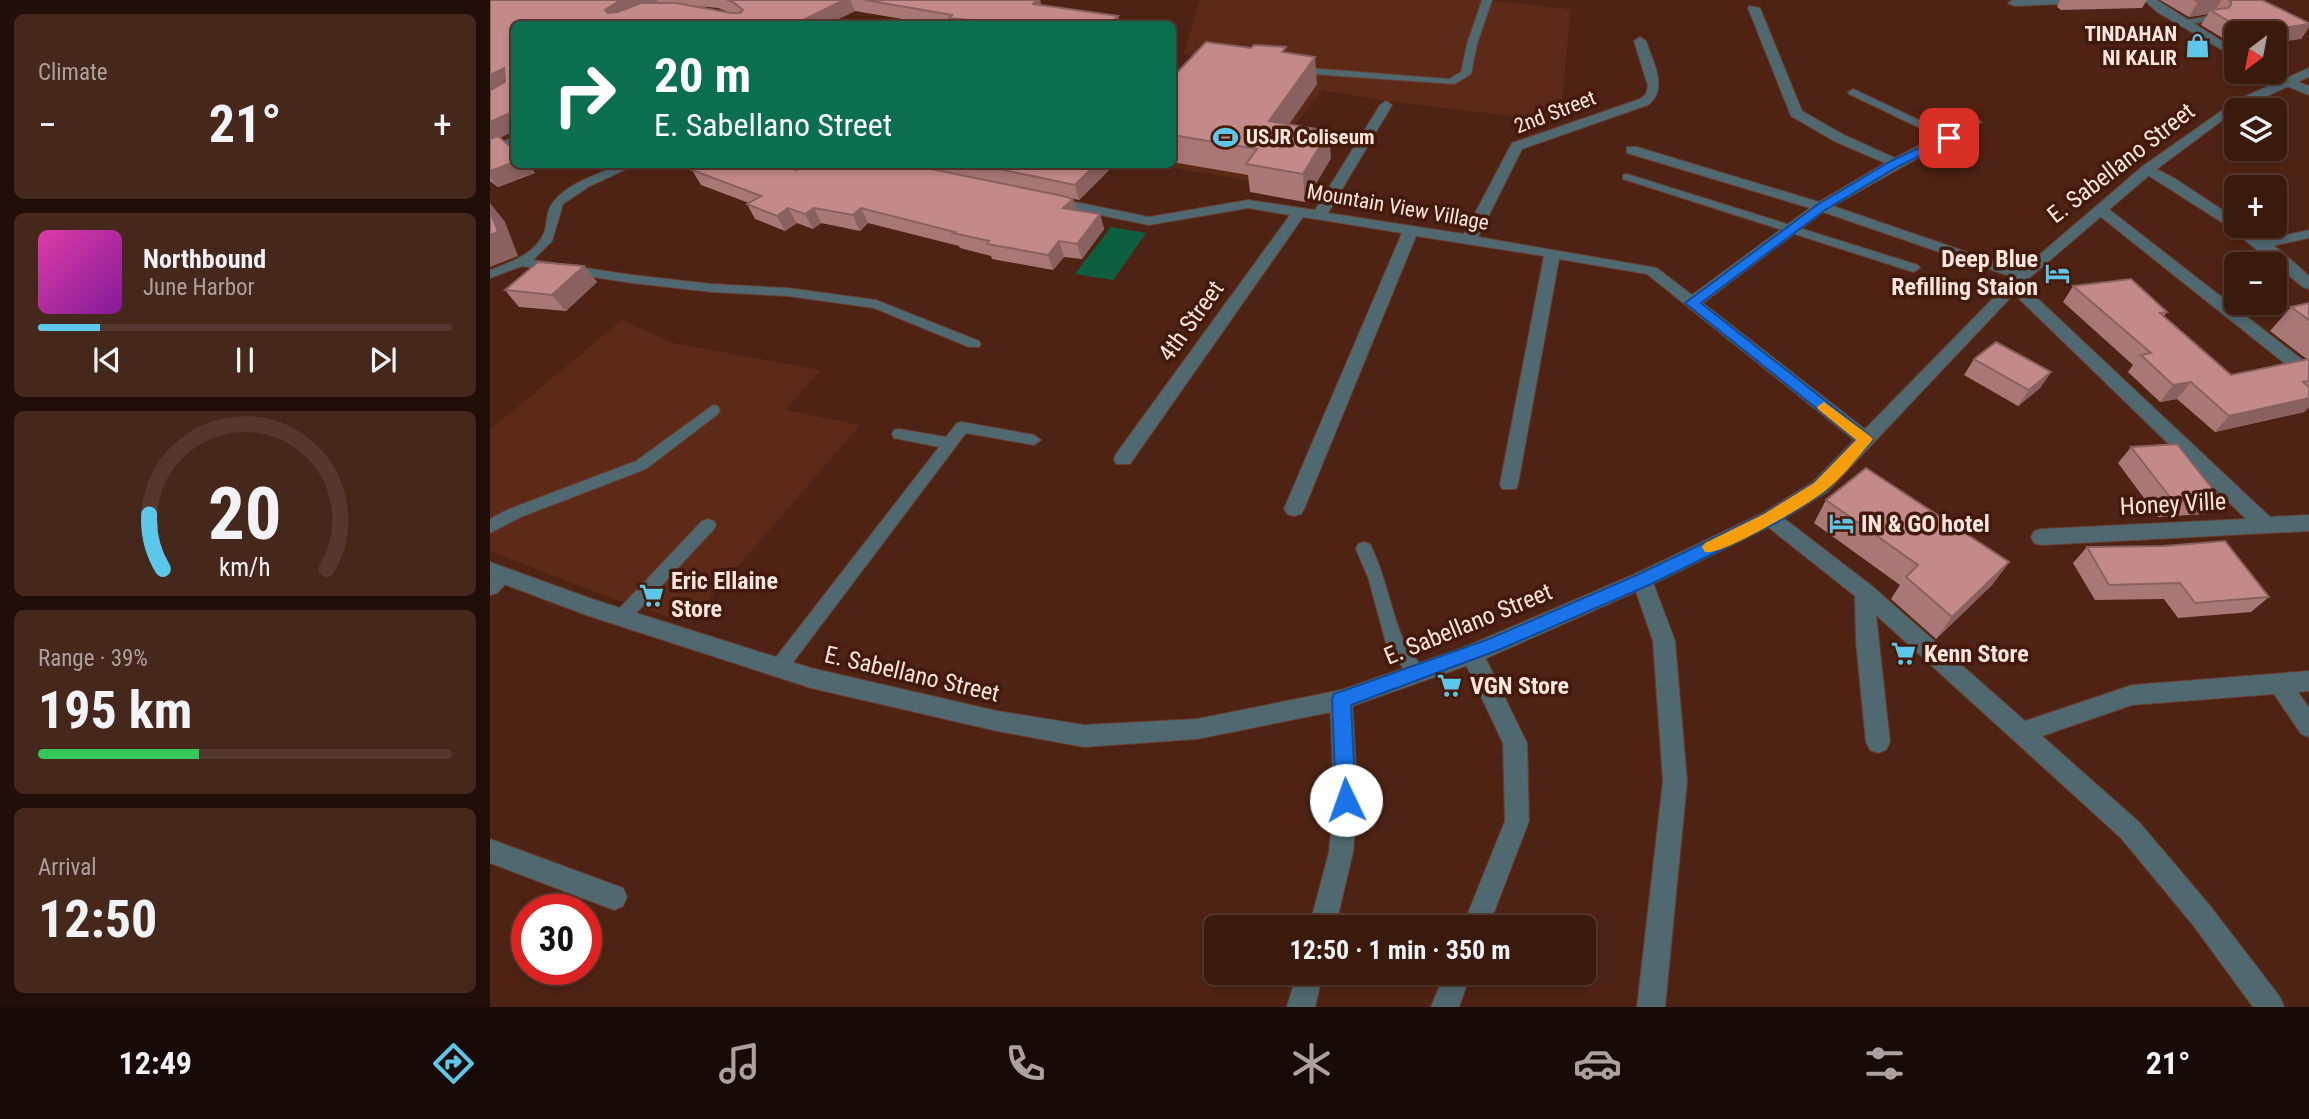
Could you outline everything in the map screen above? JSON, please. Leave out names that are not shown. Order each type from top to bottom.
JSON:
[{"type":"street","points":[[2014,3],[2087,0]]},
{"type":"street","points":[[2150,0],[2224,48]]},
{"type":"street","points":[[1754,8],[1796,113],[1839,138],[1895,163]]},
{"type":"street","name":"2nd Street","points":[[1468,241],[1517,146],[1644,102],[1652,96],[1654,86],[1640,41]]},
{"type":"street","name":"E. Sabellano Street","points":[[2287,79],[2309,72]]},
{"type":"street","points":[[2287,83],[2309,91]]},
{"type":"street","name":"E. Sabellano Street","points":[[494,578],[811,678],[983,718],[1084,736],[1197,729],[1341,700],[1472,654],[1643,580],[1770,518],[1820,487],[2019,281],[2148,169],[2242,103],[2277,84]]},
{"type":"street","points":[[1320,214],[1385,105]]},
{"type":"street","points":[[1692,303],[1821,207],[1895,163],[1949,138],[1975,122]]},
{"type":"street","points":[[490,152],[511,142]]},
{"type":"street","points":[[1632,150],[1821,207],[2019,281],[2265,526]]},
{"type":"street","points":[[2148,169],[2180,187],[2263,244],[2309,284]]},
{"type":"street","name":"Mountain View Village","points":[[1040,199],[1149,221],[1248,204],[1652,271],[1865,439]]},
{"type":"street","points":[[2101,210],[2309,374]]},
{"type":"street","name":"4th Street","points":[[1123,459],[1300,211]]},
{"type":"street","points":[[1294,509],[1411,230]]},
{"type":"street","points":[[1509,484],[1552,254]]},
{"type":"street","points":[[1770,518],[1865,592],[2130,830],[2202,916],[2270,1007]]},
{"type":"street","name":"Honey Ville","points":[[2041,537],[2309,523]]},
{"type":"street","points":[[1643,580],[1664,641],[1675,781],[1651,1007]]},
{"type":"street","points":[[1865,592],[1867,642],[1878,742]]},
{"type":"street","points":[[1472,654],[1515,743],[1517,821],[1480,915]]},
{"type":"street","points":[[2022,732],[2132,695],[2309,681]]},
{"type":"street","points":[[2279,683],[2309,727]]},
{"type":"street","points":[[1325,915],[1341,852],[1346,800],[1341,700]]},
{"type":"street","points":[[490,851],[614,897]]},
{"type":"street","points":[[1301,1007],[1307,985]]},
{"type":"street","points":[[1446,1007],[1454,985]]},
{"type":"lane","points":[[1287,69],[1383,78],[1441,87],[1456,85],[1466,74],[1472,44],[1488,0]]},
{"type":"lane","points":[[2181,22],[2214,18]]},
{"type":"lane","points":[[1853,92],[1949,138]]},
{"type":"lane","points":[[490,274],[524,263],[545,243],[552,230],[551,217],[559,202],[579,189],[624,168]]},
{"type":"lane","points":[[1628,177],[1914,268]]},
{"type":"lane","points":[[2263,244],[2309,234]]},
{"type":"lane","points":[[524,263],[632,279],[712,288],[788,292],[876,304],[974,344]]},
{"type":"lane","points":[[490,527],[515,513],[641,465],[713,410]]},
{"type":"lane","points":[[779,667],[962,428],[1034,440]]},
{"type":"lane","points":[[898,433],[949,443]]},
{"type":"lane","points":[[621,618],[708,525]]},
{"type":"lane","points":[[1364,549],[1376,577],[1395,643],[1417,674]]},
{"type":"shaded area","points":[[1200,0],[1487,0],[1571,9],[1560,122],[1388,101],[1323,90],[1250,181],[1173,168],[1176,168],[1176,105],[1210,65],[1184,53]]},
{"type":"shaded area","points":[[622,320],[672,343],[820,370],[786,410],[860,425],[689,623],[614,599],[490,551],[490,430]]},
{"type":"green space","points":[[1111,227],[1146,233],[1113,280],[1075,274]]},
{"type":"building","points":[[490,0],[621,0],[605,10],[608,13],[641,3],[676,3],[740,13],[743,10],[727,0],[844,0],[801,21],[511,21],[511,112],[490,122],[490,90],[505,82],[504,68],[490,75]]},
{"type":"building","points":[[865,0],[1036,0],[1033,4],[1118,16],[1112,21],[982,21],[949,18],[952,15]]},
{"type":"building","points":[[2228,0],[2262,0],[2309,24],[2287,27],[2287,21],[2229,21],[2210,10],[2228,8],[2231,1]]},
{"type":"building","points":[[1206,42],[1251,48],[1254,45],[1286,47],[1282,52],[1315,57],[1269,121],[1329,131],[1303,174],[1246,164],[1257,149],[1176,136],[1176,74]]},
{"type":"building","points":[[498,136],[511,147],[511,163],[490,171],[490,139]]},
{"type":"building","points":[[926,168],[1063,196],[1073,199],[1063,208],[1100,214],[1077,244],[1059,241],[1048,255],[987,244],[989,241],[861,208],[853,215],[814,208],[805,214],[788,208],[777,216],[747,204],[761,196],[692,170]]},
{"type":"building","points":[[994,168],[1092,168],[1075,185]]},
{"type":"building","points":[[490,210],[498,232],[490,235]]},
{"type":"building","points":[[538,262],[584,266],[552,295],[505,290]]},
{"type":"building","points":[[2131,279],[2167,312],[2160,313],[2231,375],[2309,359],[2309,381],[2303,382],[2309,387],[2309,398],[2229,416],[2191,382],[2173,385],[2141,355],[2151,353],[2073,286]]},
{"type":"building","points":[[2309,303],[2309,320],[2291,307]]},
{"type":"building","points":[[1996,342],[2051,372],[2029,390],[1974,359]]},
{"type":"building","points":[[2177,444],[2220,498],[2173,501],[2131,447]]},
{"type":"building","points":[[1866,468],[2009,562],[1952,617],[1906,577],[1918,565],[1826,500]]},
{"type":"building","points":[[2225,541],[2269,597],[2195,603],[2180,583],[2109,585],[2087,547],[2164,546]]},
{"type":"slow traffic","points":[[1710,547],[1770,518],[1820,487],[1865,439],[1824,407]]},
{"type":"place","name":"TINDAHAN NI KALIR","points":[[2197,46]]},
{"type":"place","name":"USJR Coliseum","points":[[1226,137]]},
{"type":"place","name":"Deep Blue Refilling Staion","points":[[2058,273]]},
{"type":"place","name":"IN & GO hotel","points":[[1841,524]]},
{"type":"place","name":"Eric Ellaine Store","points":[[651,595]]},
{"type":"place","name":"Kenn Store","points":[[1904,654]]},
{"type":"place","name":"VGN Store","points":[[1450,686]]},
{"type":"route","points":[[1346,800],[1341,700],[1472,654],[1643,580],[1770,518],[1820,487],[1865,439],[1692,303],[1821,207],[1895,163],[1949,138]]}]
